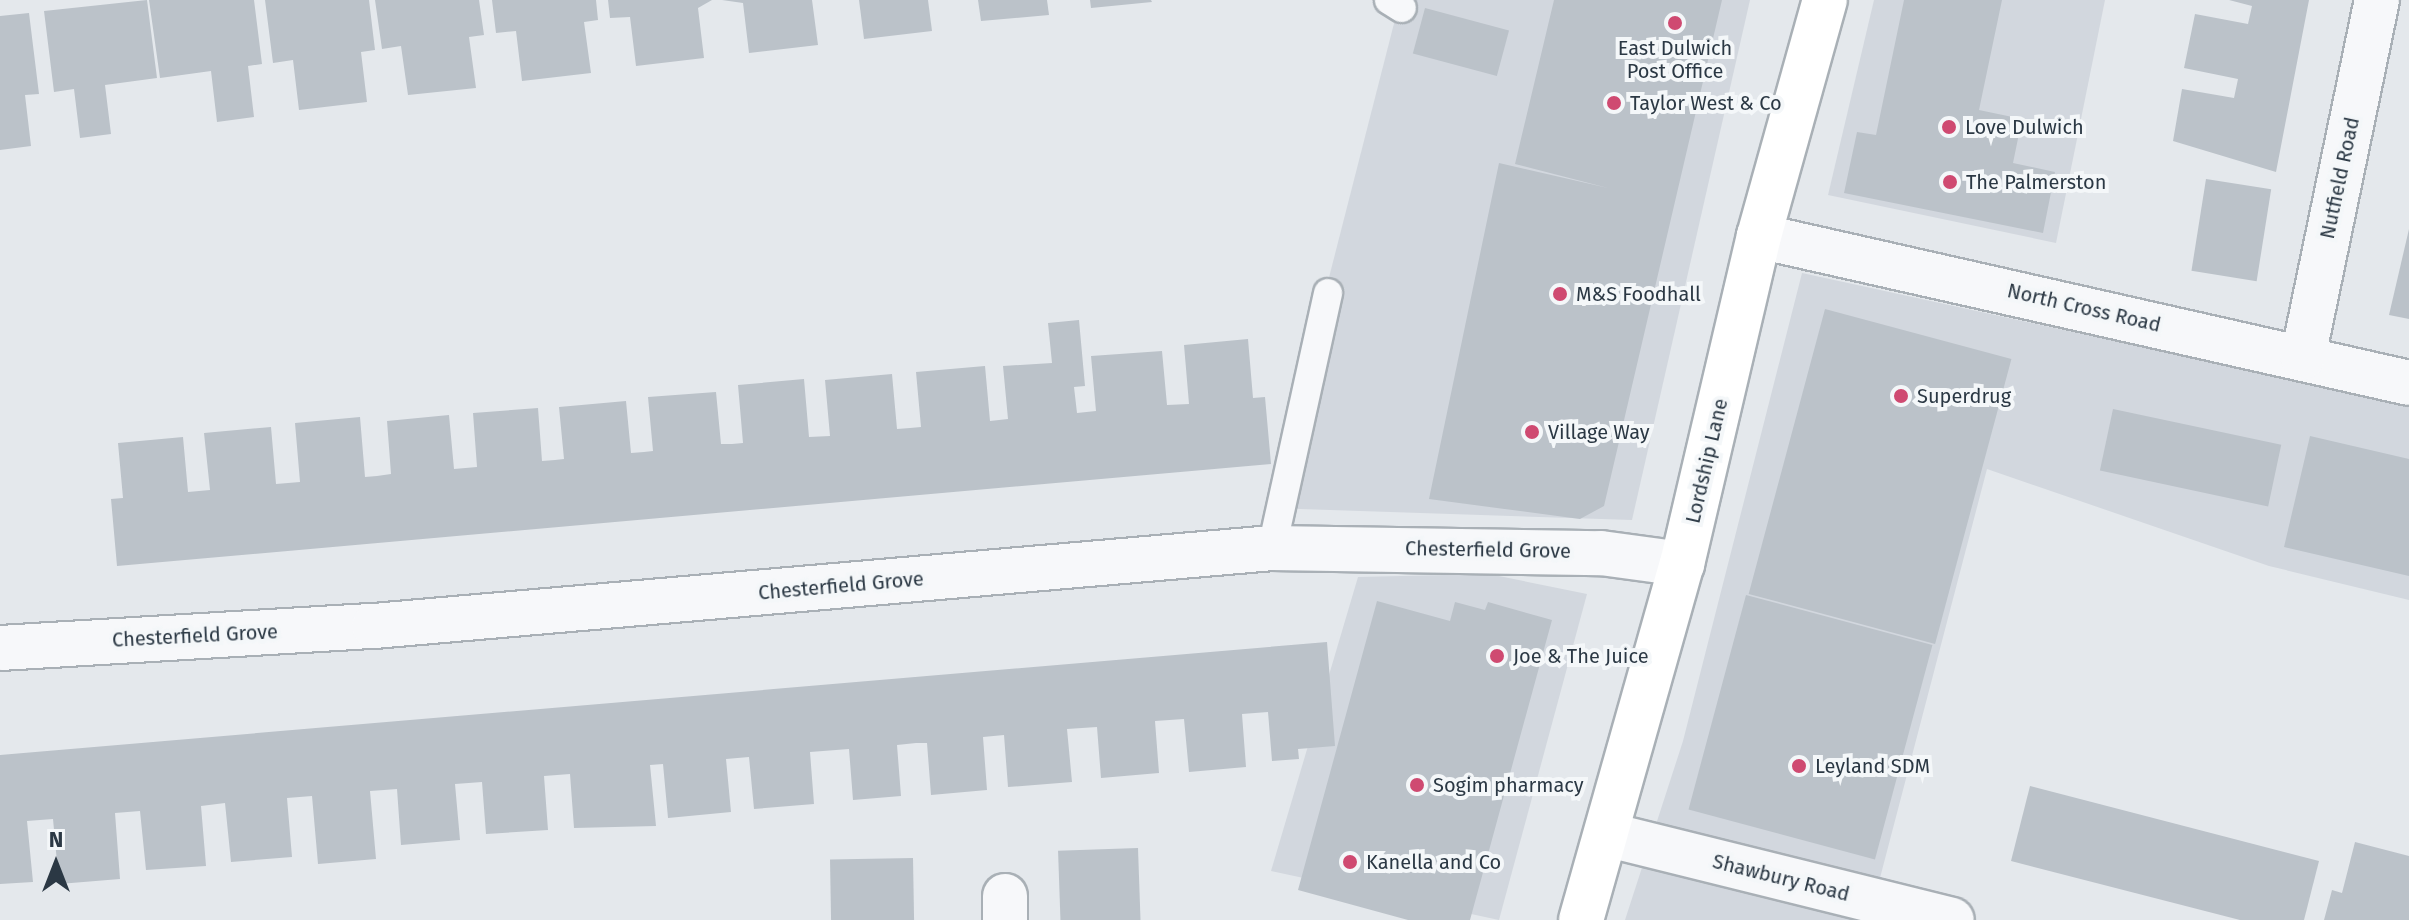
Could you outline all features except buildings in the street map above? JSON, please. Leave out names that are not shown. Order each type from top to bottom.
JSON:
[{"type":"main road","name":"Lordship Lane","points":[[1581,920],[1609,835],[1682,564],[1759,236],[1825,0]]},
{"type":"street","name":"Nutfield Road","points":[[2303,357],[2377,0]]},
{"type":"street","name":"North Cross Road","points":[[1759,236],[2409,383]]},
{"type":"street","name":"Chesterfield Grove","points":[[0,648],[374,626],[1272,548],[1601,553],[1682,564]]},
{"type":"street","name":"Shawbury Road","points":[[1609,835],[1952,920]]},
{"type":"lane","points":[[1272,548],[1328,293]]},
{"type":"shaded area","points":[[1400,0],[1750,0],[1632,520],[1270,508]]},
{"type":"shaded area","points":[[1874,0],[2105,0],[2056,243],[1828,195]]},
{"type":"shaded area","points":[[1802,273],[2409,405],[2409,600],[2269,566],[1987,469],[1869,920],[1625,920],[1683,741]]},
{"type":"shaded area","points":[[1489,574],[1587,594],[1499,920],[1271,871],[1358,577]]},
{"type":"place","name":"East Dulwich Post Office","points":[[1675,23]]},
{"type":"place","name":"Taylor West & Co","points":[[1614,103]]},
{"type":"place","name":"Love Dulwich","points":[[1949,127]]},
{"type":"place","name":"The Palmerston","points":[[1950,182]]},
{"type":"place","name":"M&S Foodhall","points":[[1560,294]]},
{"type":"place","name":"Superdrug","points":[[1901,396]]},
{"type":"place","name":"Village Way","points":[[1532,432]]},
{"type":"place","name":"Joe & The Juice","points":[[1497,656]]},
{"type":"place","name":"Leyland SDM","points":[[1799,766]]},
{"type":"place","name":"Sogim pharmacy","points":[[1417,785]]},
{"type":"place","name":"Kanella and Co","points":[[1350,862]]}]
